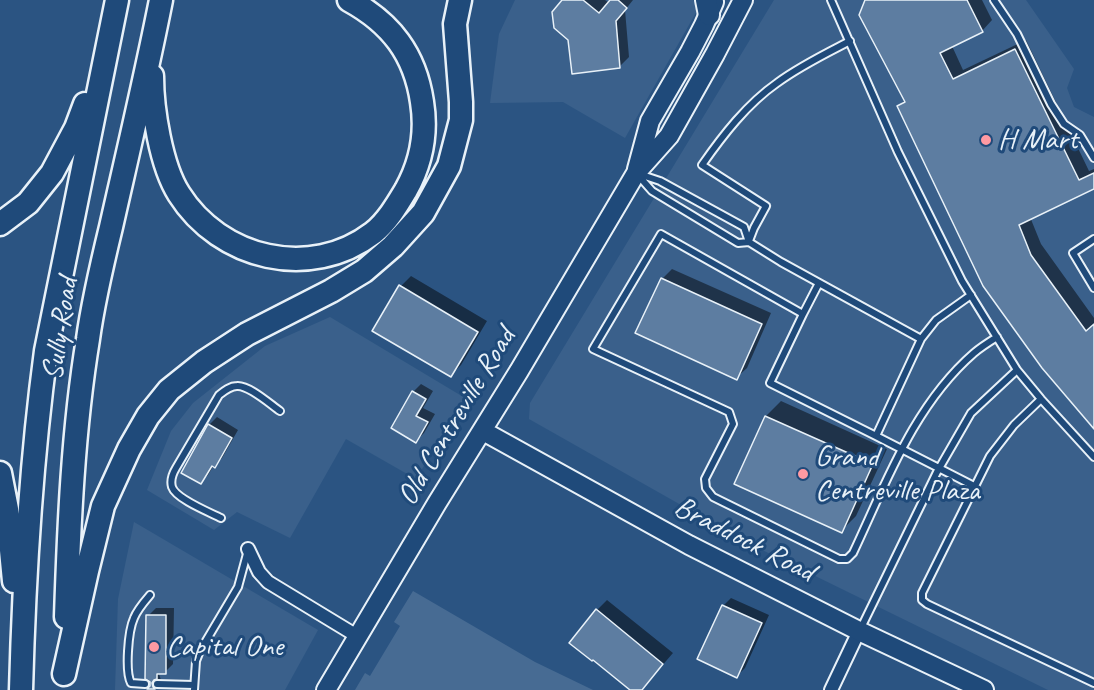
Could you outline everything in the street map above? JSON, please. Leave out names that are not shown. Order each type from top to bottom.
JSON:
[{"type":"highway","name":"Sully Road","points":[[22,665],[29,507],[44,361],[117,0]]},
{"type":"highway","name":"Sully Road","points":[[64,682],[69,530],[80,394],[98,284],[161,0]]},
{"type":"highway","points":[[153,41],[152,81],[160,142],[177,193],[191,212],[227,241],[246,250],[290,260],[331,255],[373,232],[389,216],[412,179],[420,158],[424,135],[421,91],[416,71],[407,54],[381,22],[349,0]]},
{"type":"highway","points":[[444,0],[455,24]]},
{"type":"highway","points":[[64,682],[103,506],[129,449],[148,416],[169,390],[204,362],[247,334],[364,272],[393,246],[423,213],[449,166],[461,120],[455,24],[459,0]]},
{"type":"highway","points":[[0,224],[28,203],[52,173],[76,128],[109,41]]},
{"type":"highway","points":[[0,473],[7,509],[22,665],[21,690]]},
{"type":"street","name":"Old Centreville Road","points":[[326,690],[636,173],[669,136],[743,0]]},
{"type":"street","name":"Old Centreville Road","points":[[636,173],[650,121],[690,52],[710,5]]},
{"type":"street","name":"Braddock Road","points":[[483,431],[688,545],[859,631],[984,690]]},
{"type":"street","points":[[248,549],[268,582],[357,636]]},
{"type":"street","points":[[831,690],[859,631]]},
{"type":"lane","points":[[831,0],[898,152],[962,281],[1017,370],[1094,457]]},
{"type":"lane","points":[[994,0],[1017,34],[1051,104],[1064,124],[1080,135],[1094,158]]},
{"type":"lane","points":[[749,242],[766,206],[702,165],[724,134],[775,84],[806,64],[850,41]]},
{"type":"lane","points":[[636,173],[660,181],[744,227],[749,242]]},
{"type":"lane","points":[[636,173],[652,191],[738,243],[749,242],[921,339]]},
{"type":"lane","points":[[803,314],[661,234],[593,349],[729,412],[733,424],[705,479],[706,488],[713,496],[839,559],[847,559],[853,554],[902,449],[924,411],[945,383],[975,352],[997,337]]},
{"type":"lane","points":[[1094,239],[1073,253],[1094,288]]},
{"type":"lane","points":[[819,283],[770,383],[974,486]]},
{"type":"lane","points":[[876,436],[921,339],[936,320],[971,295]]},
{"type":"lane","points":[[859,631],[939,468],[971,413],[1017,370]]},
{"type":"lane","points":[[221,518],[195,505],[175,491],[172,482],[176,468],[219,395],[225,391],[238,386],[246,388],[280,411]]},
{"type":"lane","points":[[1041,399],[1014,425],[990,456],[922,593],[922,600],[1094,683]]},
{"type":"lane","points":[[157,684],[194,687],[196,661],[238,587],[248,549]]},
{"type":"lane","points":[[145,684],[129,681],[129,632],[134,617],[150,595]]},
{"type":"shaded area","points":[[515,0],[693,0],[698,9],[625,138],[563,102],[490,103],[499,34]]},
{"type":"shaded area","points":[[774,0],[1026,0],[1074,69],[1067,88],[1074,107],[1094,117],[1094,690],[1048,690],[750,544],[529,419],[530,403]]},
{"type":"shaded area","points":[[330,317],[465,398],[416,479],[346,439],[290,538],[237,512],[214,530],[147,490],[171,431],[193,403],[265,346]]},
{"type":"shaded area","points":[[134,522],[318,630],[285,690],[115,690],[118,599]]},
{"type":"shaded area","points":[[413,591],[535,662],[593,690],[355,690],[365,673],[370,676],[400,626],[394,622]]},
{"type":"building","points":[[562,0],[583,0],[599,13],[610,0],[618,0],[627,8],[616,21],[620,68],[572,74],[568,40],[554,28],[552,12]]},
{"type":"building","points":[[865,0],[967,0],[983,32],[940,53],[953,79],[1015,49],[1079,180],[1094,173],[1094,189],[1019,225],[1031,255],[1086,331],[1094,324],[1094,429],[1042,368],[983,286],[897,106],[905,102],[859,15]]},
{"type":"building","points":[[661,278],[762,324],[737,380],[635,333]]},
{"type":"building","points":[[399,285],[478,332],[451,377],[372,331]]},
{"type":"building","points":[[412,391],[426,399],[416,416],[428,422],[416,443],[391,428]]},
{"type":"building","name":"Grand Centreville Plaza","points":[[765,416],[873,464],[842,533],[734,484]]},
{"type":"building","points":[[208,424],[232,438],[215,468],[212,466],[201,484],[181,473]]},
{"type":"building","points":[[722,605],[762,623],[737,678],[697,659]]},
{"type":"building","points":[[596,609],[663,664],[642,690],[630,690],[569,643]]},
{"type":"building","points":[[146,615],[166,615],[166,674],[157,674],[157,679],[152,683],[155,689],[147,689],[150,682],[145,679]]},
{"type":"place","name":"H Mart","points":[[986,140]]},
{"type":"place","name":"Grand Centreville Plaza","points":[[803,474]]},
{"type":"place","name":"Capital One","points":[[154,647]]}]
